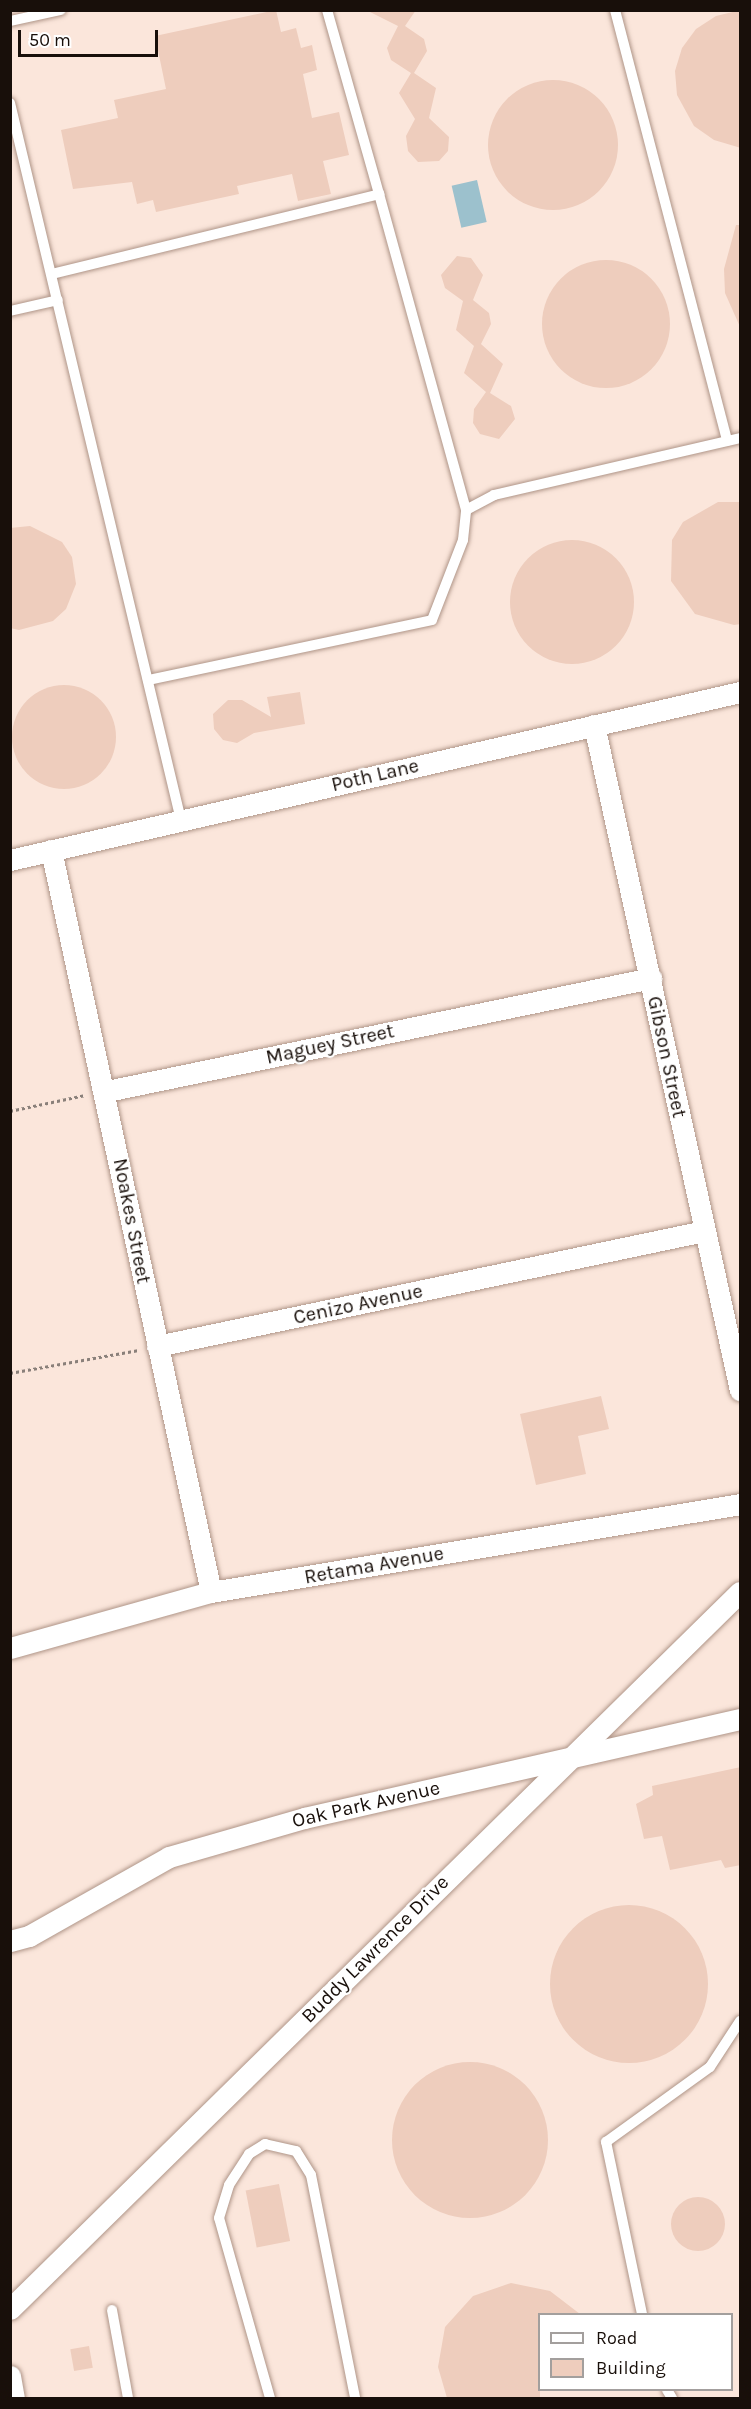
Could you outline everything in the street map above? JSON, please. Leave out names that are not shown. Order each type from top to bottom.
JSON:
[{"type":"street","name":"Poth Lane","points":[[10,860],[741,692]]},
{"type":"street","name":"Gibson Street","points":[[594,725],[651,978],[704,1232],[741,1390]]},
{"type":"street","name":"Noakes Street","points":[[51,850],[107,1091],[157,1346],[211,1592]]},
{"type":"street","name":"Maguey Street","points":[[107,1091],[651,978]]},
{"type":"street","name":"Cenizo Avenue","points":[[157,1346],[704,1232]]},
{"type":"street","name":"Retama Avenue","points":[[10,1648],[211,1592],[741,1504]]},
{"type":"street","name":"Buddy Lawrence Drive","points":[[10,2309],[569,1757],[741,1592]]},
{"type":"street","name":"Oak Park Avenue","points":[[10,1941],[29,1936],[169,1857],[304,1818],[741,1719]]},
{"type":"street","points":[[10,2376],[14,2398]]},
{"type":"lane","points":[[10,21],[61,10]]},
{"type":"lane","points":[[148,680],[432,620],[464,540],[466,510],[327,10]]},
{"type":"lane","points":[[615,10],[727,441]]},
{"type":"lane","points":[[10,103],[181,820]]},
{"type":"lane","points":[[52,274],[379,194]]},
{"type":"lane","points":[[10,310],[58,300]]},
{"type":"lane","points":[[466,510],[494,495],[741,438]]},
{"type":"lane","points":[[642,2313],[606,2142],[710,2067],[741,2021]]},
{"type":"lane","points":[[270,2398],[219,2218],[229,2185],[249,2154],[265,2144],[296,2151],[311,2175],[355,2398]]},
{"type":"lane","points":[[112,2310],[128,2398]]},
{"type":"path","points":[[10,1111],[107,1091]]},
{"type":"path","points":[[10,1373],[157,1346]]},
{"type":"shaded area","points":[[11,11],[740,11],[740,2398],[11,2398]]},
{"type":"water","points":[[477,180],[487,222],[461,228],[452,186]]},
{"type":"building","points":[[276,10],[281,32],[296,28],[301,48],[312,45],[317,70],[303,74],[312,118],[339,112],[349,155],[323,161],[331,194],[298,201],[292,174],[237,186],[239,194],[156,212],[153,200],[137,204],[132,182],[73,189],[61,130],[118,118],[114,100],[166,89],[155,36]]},
{"type":"building","points":[[366,10],[416,10],[405,26],[424,39],[427,51],[414,73],[436,88],[429,118],[449,137],[448,151],[439,161],[418,162],[408,151],[406,136],[415,119],[399,93],[411,73],[391,60],[387,48],[398,26]]},
{"type":"building","points":[[741,10],[741,148],[714,140],[694,126],[677,95],[675,71],[682,48],[696,29],[716,16]]},
{"type":"building","points":[[553,80],[578,85],[599,99],[613,120],[618,145],[613,170],[599,191],[578,205],[553,210],[528,205],[507,191],[493,170],[488,145],[493,120],[507,99],[528,85]]},
{"type":"building","points":[[736,225],[741,225],[741,329],[725,293],[724,269]]},
{"type":"building","points":[[457,256],[471,258],[483,275],[473,300],[489,313],[491,324],[481,344],[503,364],[490,393],[511,406],[515,419],[499,439],[480,434],[473,423],[474,409],[486,392],[464,373],[474,346],[456,330],[463,301],[445,288],[441,275]]},
{"type":"building","points":[[606,260],[631,265],[651,279],[665,299],[670,324],[665,349],[651,369],[631,383],[606,388],[581,383],[561,369],[547,349],[542,324],[547,299],[561,279],[581,265]]},
{"type":"building","points":[[718,502],[741,502],[741,624],[734,625],[695,614],[671,581],[672,540],[683,522]]},
{"type":"building","points":[[30,526],[62,542],[72,557],[76,584],[66,609],[53,621],[19,630],[10,628],[10,528]]},
{"type":"building","points":[[572,540],[596,545],[616,558],[629,578],[634,602],[629,626],[616,646],[596,659],[572,664],[548,659],[528,646],[515,626],[510,602],[515,578],[528,558],[548,545]]},
{"type":"building","points":[[64,685],[84,689],[101,700],[112,717],[116,737],[112,757],[101,774],[84,785],[64,789],[44,785],[27,774],[16,757],[12,737],[16,717],[27,700],[44,689]]},
{"type":"building","points":[[300,692],[305,724],[254,733],[237,743],[223,740],[214,729],[213,714],[228,700],[242,700],[271,717],[267,697]]},
{"type":"building","points":[[601,1396],[609,1429],[578,1436],[586,1474],[536,1485],[520,1414]]},
{"type":"building","points":[[741,1767],[741,1865],[725,1868],[721,1860],[670,1870],[662,1836],[644,1839],[636,1804],[653,1795],[652,1786]]},
{"type":"building","points":[[629,1905],[644,1906],[659,1911],[673,1918],[685,1928],[695,1940],[702,1954],[707,1969],[707,1999],[702,2014],[695,2028],[685,2040],[673,2050],[659,2057],[644,2062],[629,2063],[614,2062],[599,2057],[585,2050],[573,2040],[563,2028],[556,2014],[551,1999],[550,1984],[551,1969],[556,1954],[563,1940],[573,1928],[585,1918],[599,1911],[614,1906]]},
{"type":"building","points":[[470,2062],[500,2068],[525,2085],[542,2110],[548,2140],[542,2170],[525,2195],[500,2212],[470,2218],[440,2212],[415,2195],[398,2170],[392,2140],[398,2110],[415,2085],[440,2068]]},
{"type":"building","points":[[279,2184],[290,2241],[257,2247],[246,2190]]},
{"type":"building","points":[[693,2197],[703,2197],[713,2201],[721,2209],[725,2224],[721,2239],[713,2247],[703,2251],[693,2251],[683,2247],[675,2239],[671,2229],[671,2219],[675,2209],[683,2201]]},
{"type":"building","points":[[511,2283],[550,2291],[579,2313],[538,2313],[538,2391],[540,2391],[540,2398],[447,2398],[438,2367],[445,2327],[473,2296]]},
{"type":"building","points":[[89,2346],[93,2368],[74,2371],[70,2349]]}]
